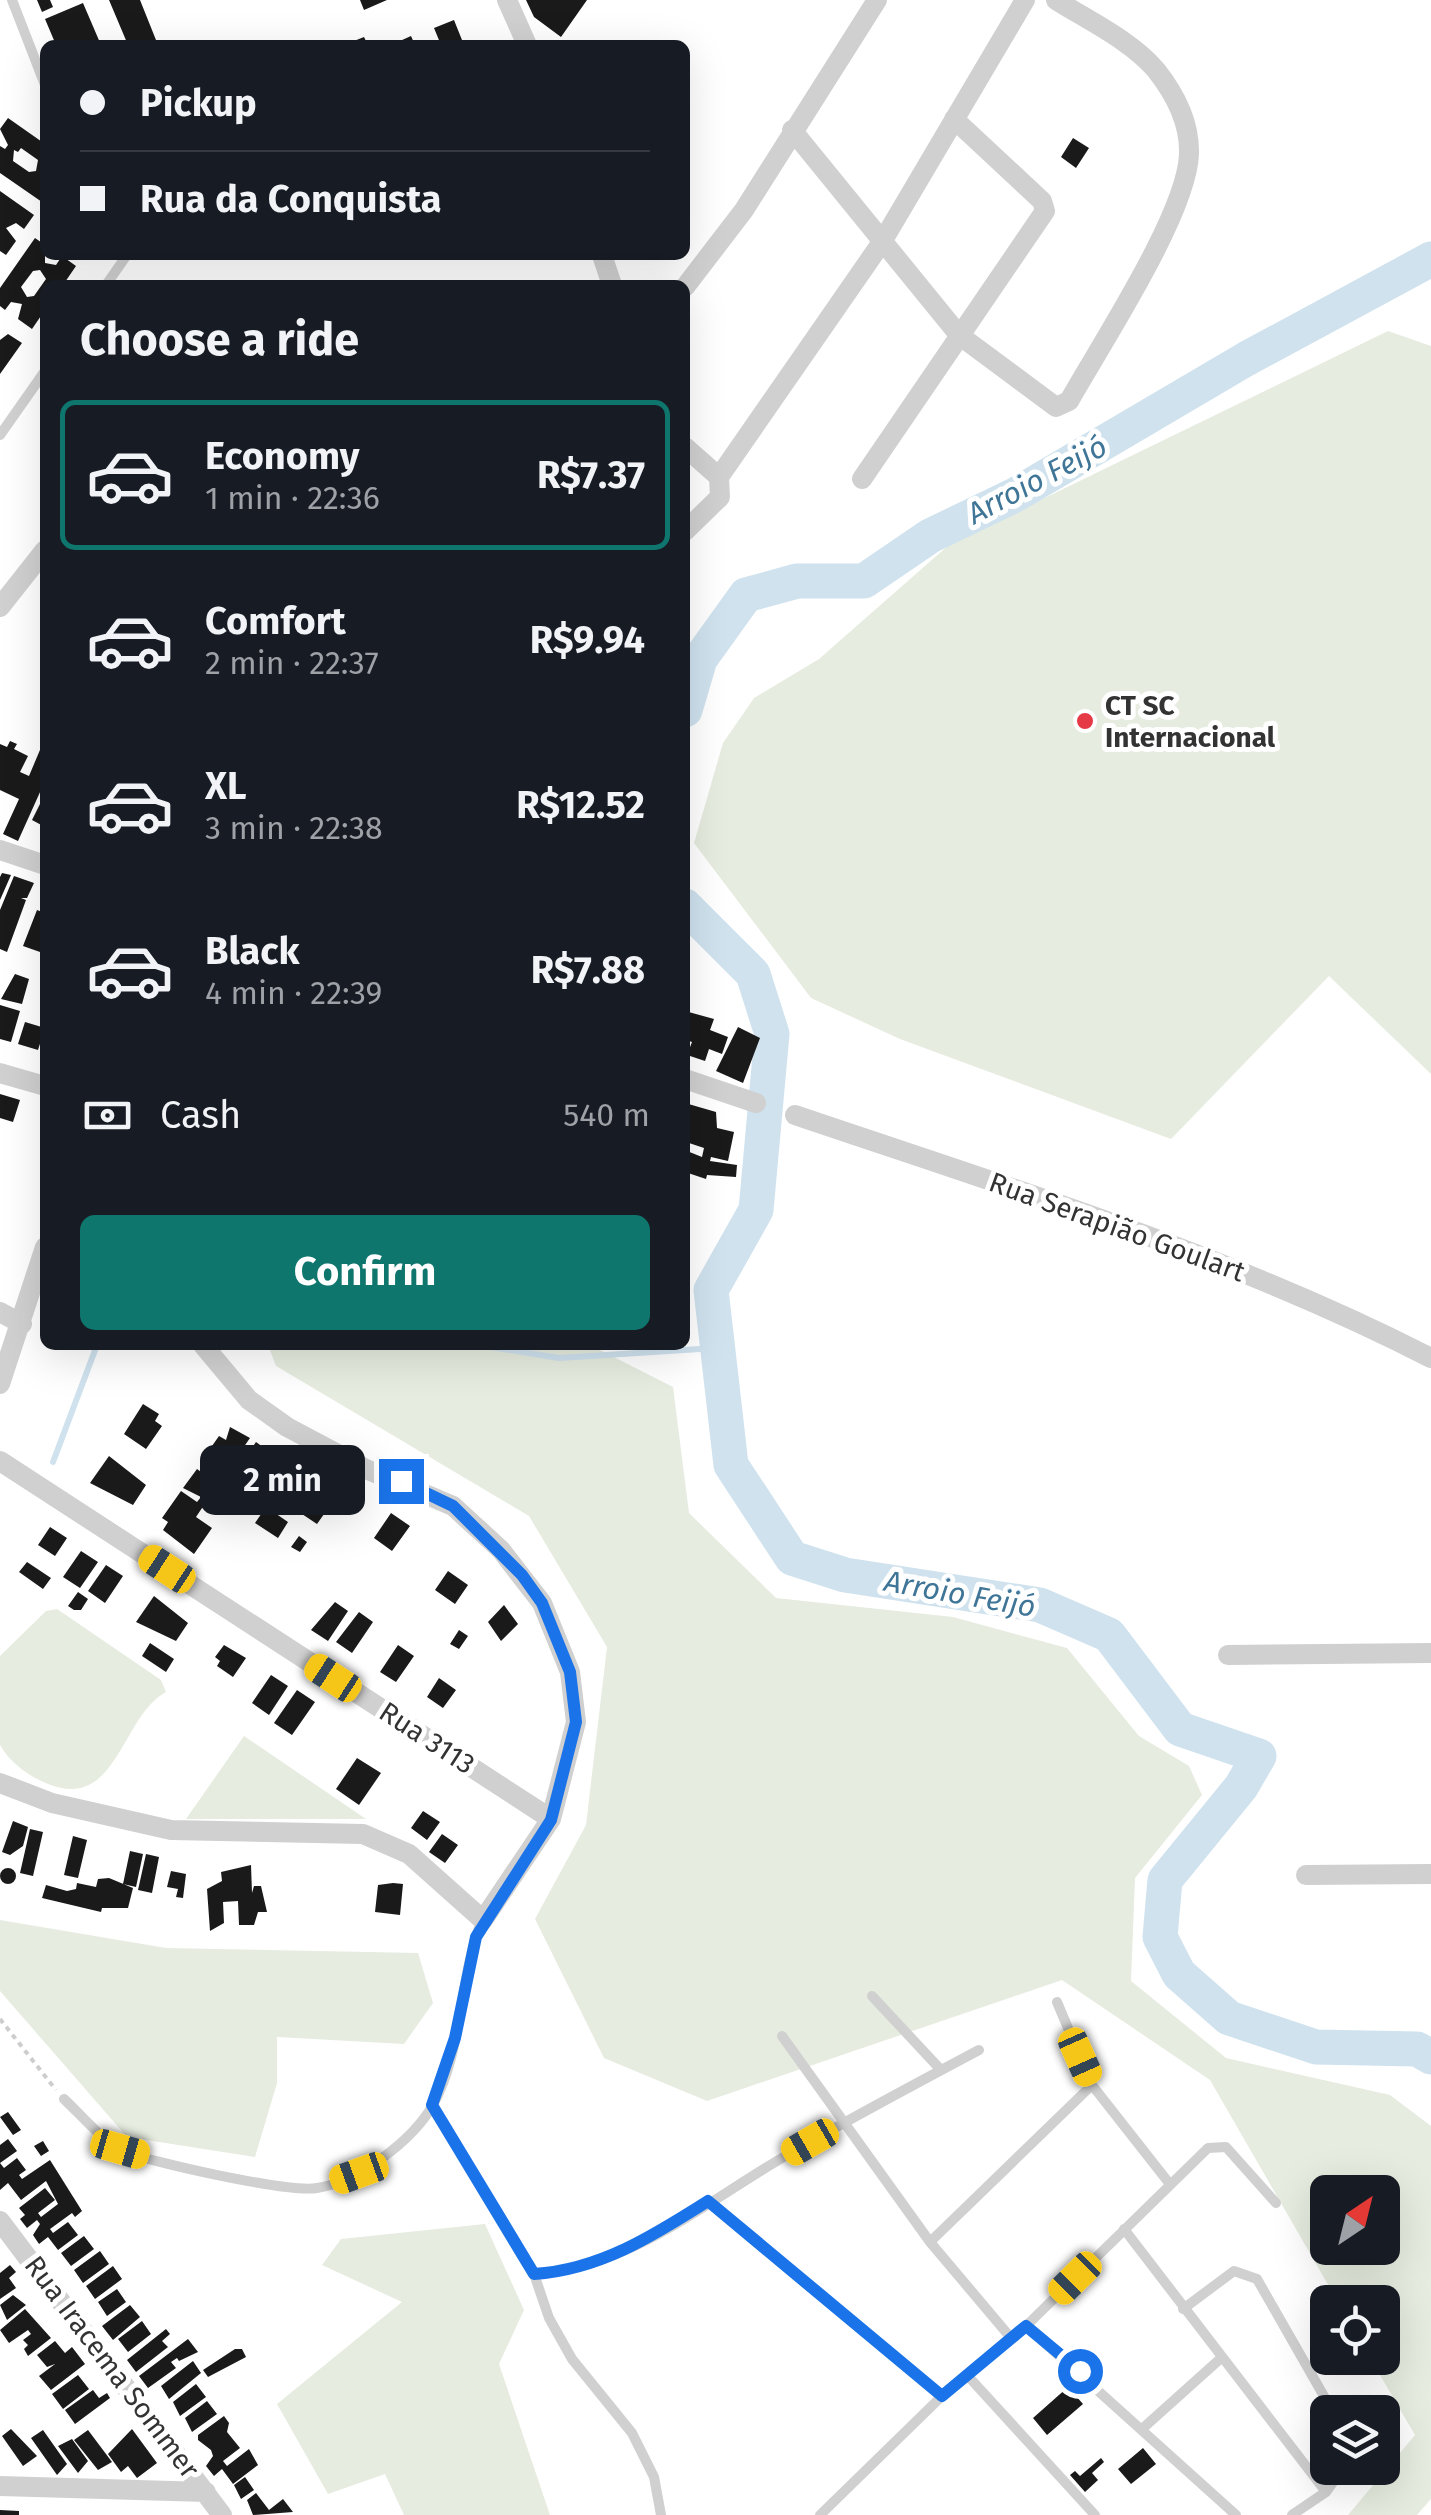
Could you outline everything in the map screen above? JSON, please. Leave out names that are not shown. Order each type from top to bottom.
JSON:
[{"type":"street","points":[[507,0],[525,40]]},
{"type":"street","points":[[690,281],[744,210],[877,0]]},
{"type":"street","points":[[690,526],[720,497],[719,477],[882,242],[1025,0]]},
{"type":"street","points":[[792,130],[959,335],[1056,407],[1062,406],[1175,211],[1189,155],[1183,111],[1155,70],[1131,47],[1056,0]]},
{"type":"street","points":[[862,478],[1045,212],[1045,205],[954,120]]},
{"type":"street","points":[[690,451],[719,477]]},
{"type":"street","points":[[0,608],[40,556]]},
{"type":"street","points":[[0,850],[40,863]]},
{"type":"street","points":[[0,1073],[40,1085]]},
{"type":"street","points":[[690,1081],[756,1102]]},
{"type":"street","name":"Rua Serapião Goulart","points":[[795,1115],[1161,1239],[1332,1307],[1431,1358]]},
{"type":"street","points":[[0,1384],[40,1264]]},
{"type":"street","points":[[0,1312],[22,1324]]},
{"type":"street","points":[[0,1783],[52,1803],[170,1830],[363,1834],[409,1854],[482,1920],[551,1820],[576,1722],[570,1672],[542,1603],[522,1575],[453,1506],[366,1468],[248,1400],[207,1350]]},
{"type":"street","name":"Rua 3113","points":[[0,1461],[551,1820]]},
{"type":"street","points":[[1228,1655],[1431,1653]]},
{"type":"street","points":[[1306,1876],[1431,1874]]},
{"type":"street","name":"Rua Iracema Sommer","points":[[0,2220],[222,2515]]},
{"type":"street","points":[[0,2486],[206,2492]]},
{"type":"lane","points":[[12,0],[40,72]]},
{"type":"lane","points":[[0,435],[40,378]]},
{"type":"lane","points":[[64,2099],[120,2149],[315,2189],[359,2173],[405,2137],[432,2105],[455,2038],[482,1920]]},
{"type":"lane","points":[[872,1996],[941,2070]]},
{"type":"lane","points":[[1057,2002],[1092,2085],[1169,2183]]},
{"type":"lane","points":[[782,2036],[930,2242],[1012,2338]]},
{"type":"lane","points":[[534,2274],[568,2272],[646,2241],[844,2122],[979,2050]]},
{"type":"lane","points":[[930,2242],[1092,2085]]},
{"type":"lane","points":[[432,2105],[534,2274],[549,2318],[572,2359],[632,2433],[654,2478],[661,2515]]},
{"type":"lane","points":[[820,2515],[942,2396],[1026,2326],[1208,2148],[1220,2145],[1276,2203]]},
{"type":"lane","points":[[708,2201],[942,2396]]},
{"type":"lane","points":[[1124,2229],[1326,2492]]},
{"type":"lane","points":[[1183,2309],[1234,2270],[1257,2278],[1327,2395]]},
{"type":"lane","points":[[1026,2326],[1236,2515]]},
{"type":"lane","points":[[1142,2428],[1220,2358]]},
{"type":"lane","points":[[967,2375],[1095,2515]]},
{"type":"lane","points":[[1292,2515],[1331,2485]]},
{"type":"path","points":[[0,2019],[64,2099]]},
{"type":"shaded area","name":"CT SC Internacional","points":[[1388,331],[1431,346],[1431,1074],[1329,976],[1171,1139],[900,1039],[811,998],[694,843],[723,743],[754,698],[819,659],[950,544]]},
{"type":"shaded area","points":[[270,1350],[600,1350],[673,1387],[689,1513],[776,1598],[953,1617],[1067,1648],[1139,1736],[1189,1766],[1202,1795],[1135,1878],[1131,1981],[1226,2058],[1390,2095],[1431,2126],[1431,2499],[1417,2515],[1348,2515],[1373,2485],[1400,2485],[1400,2453],[1415,2435],[1400,2409],[1400,2395],[1392,2395],[1380,2375],[1400,2375],[1400,2285],[1328,2285],[1317,2265],[1400,2265],[1400,2175],[1310,2175],[1310,2253],[1210,2080],[1062,1980],[707,2101],[604,2058],[535,1919],[586,1825],[607,1647],[529,1516],[276,1366]]},
{"type":"shaded area","points":[[57,1609],[161,1680],[166,1692],[138,1720],[104,1774],[89,1785],[71,1789],[48,1784],[27,1773],[0,1745],[0,1656],[46,1611]]},
{"type":"shaded area","points":[[244,1736],[366,1819],[186,1819]]},
{"type":"shaded area","points":[[0,1920],[166,1948],[418,1953],[433,2003],[404,2044],[277,2037],[277,2083],[255,2157],[127,2137],[0,1991]]},
{"type":"shaded area","points":[[485,2224],[524,2310],[499,2364],[550,2515],[404,2515],[385,2474],[328,2494],[277,2404],[402,2302],[322,2265],[341,2239]]},
{"type":"building","points":[[37,0],[50,0],[53,7],[42,12]]},
{"type":"building","points":[[109,0],[140,0],[156,40],[126,40]]},
{"type":"building","points":[[360,0],[387,0],[364,10]]},
{"type":"building","points":[[526,0],[587,0],[561,37],[534,17]]},
{"type":"building","points":[[83,3],[99,40],[54,40],[45,19]]},
{"type":"building","points":[[454,20],[462,40],[439,40],[434,28]]},
{"type":"building","points":[[8,118],[40,140],[40,201],[0,173],[0,146],[5,149],[8,145],[0,129]],"holes":[[[21,148],[38,160],[36,171],[29,172],[13,161],[14,150],[18,152]]]},
{"type":"building","points":[[1073,138],[1089,148],[1076,168],[1061,157]]},
{"type":"building","points":[[0,191],[34,215],[24,229],[16,223],[6,228],[16,241],[6,255],[0,251]]},
{"type":"building","points":[[35,238],[40,242],[40,260],[56,265],[59,260],[68,260],[76,266],[66,280],[45,280],[40,270],[33,271],[21,287],[27,297],[34,296],[40,288],[40,317],[32,329],[18,319],[22,304],[11,302],[5,310],[0,306],[0,288]]},
{"type":"building","points":[[8,334],[22,343],[0,374],[0,340]]},
{"type":"building","points":[[0,744],[17,744],[14,749],[28,756],[20,772],[29,776],[40,750],[40,792],[18,841],[3,834],[19,799],[0,790]]},
{"type":"building","points":[[40,804],[40,824],[32,820]]},
{"type":"building","points":[[2,873],[11,875],[0,900],[0,877]]},
{"type":"building","points":[[14,876],[34,883],[27,898],[21,898],[26,900],[7,952],[0,949],[0,910]]},
{"type":"building","points":[[37,910],[40,911],[40,952],[23,946]]},
{"type":"building","points":[[15,974],[29,979],[22,1004],[1,999]]},
{"type":"building","points":[[0,1005],[20,1011],[11,1042],[0,1039]]},
{"type":"building","points":[[690,1012],[714,1019],[710,1030],[728,1037],[722,1054],[709,1049],[705,1061],[690,1056]]},
{"type":"building","points":[[25,1022],[40,1026],[38,1050],[18,1044]]},
{"type":"building","points":[[738,1027],[760,1038],[743,1083],[716,1071]]},
{"type":"building","points":[[0,1094],[20,1100],[13,1122],[0,1118]]},
{"type":"building","points":[[690,1104],[716,1112],[717,1128],[734,1132],[728,1161],[711,1157],[710,1161],[737,1165],[736,1177],[707,1175],[706,1179],[690,1174],[690,1152],[702,1157],[704,1148],[690,1143]]},
{"type":"building","points":[[143,1404],[159,1414],[155,1421],[162,1426],[146,1449],[124,1434]]},
{"type":"building","points":[[230,1427],[250,1438],[232,1464],[212,1446],[219,1436],[226,1440]]},
{"type":"building","points":[[256,1442],[271,1453],[252,1481],[236,1471]]},
{"type":"building","points":[[109,1456],[146,1485],[133,1505],[90,1483]]},
{"type":"building","points":[[197,1469],[218,1484],[216,1487],[209,1482],[204,1488],[212,1493],[196,1517],[212,1528],[194,1554],[163,1530],[168,1522],[162,1518],[181,1491],[197,1502],[201,1497],[183,1488]]},
{"type":"building","points":[[325,1483],[339,1493],[317,1524],[302,1514]]},
{"type":"building","points":[[266,1507],[288,1522],[278,1538],[255,1523]]},
{"type":"building","points":[[391,1513],[410,1526],[392,1551],[374,1538]]},
{"type":"building","points":[[50,1527],[67,1538],[55,1556],[38,1545]]},
{"type":"building","points":[[299,1536],[307,1542],[300,1552],[291,1547]]},
{"type":"building","points":[[81,1551],[98,1562],[80,1588],[63,1577]]},
{"type":"building","points":[[27,1562],[51,1578],[43,1589],[19,1572]]},
{"type":"building","points":[[106,1565],[123,1576],[105,1603],[88,1591]]},
{"type":"building","points":[[448,1571],[468,1585],[455,1604],[435,1590]]},
{"type":"building","points":[[78,1592],[88,1599],[81,1610],[74,1610],[68,1606]]},
{"type":"building","points":[[154,1596],[188,1623],[176,1641],[136,1622]]},
{"type":"building","points":[[335,1602],[348,1611],[328,1641],[311,1630]]},
{"type":"building","points":[[504,1605],[518,1624],[501,1641],[488,1622]]},
{"type":"building","points":[[359,1612],[373,1622],[352,1653],[336,1642]]},
{"type":"building","points":[[459,1630],[468,1636],[459,1649],[450,1644]]},
{"type":"building","points":[[150,1643],[174,1659],[166,1672],[142,1656]]},
{"type":"building","points":[[224,1645],[246,1658],[233,1677],[217,1666],[220,1661],[215,1657]]},
{"type":"building","points":[[398,1645],[414,1656],[396,1682],[380,1672]]},
{"type":"building","points":[[271,1675],[288,1686],[269,1715],[252,1703]]},
{"type":"building","points":[[439,1678],[456,1690],[443,1708],[427,1697]]},
{"type":"building","points":[[297,1690],[315,1702],[292,1735],[274,1723]]},
{"type":"building","points":[[357,1758],[381,1773],[359,1805],[336,1789]]},
{"type":"building","points":[[423,1811],[440,1822],[427,1840],[411,1828]]},
{"type":"building","points":[[13,1821],[28,1827],[23,1846],[10,1855],[2,1852]]},
{"type":"building","points":[[30,1829],[43,1832],[33,1876],[20,1873]]},
{"type":"building","points":[[442,1834],[458,1845],[445,1863],[429,1852]]},
{"type":"building","points":[[73,1836],[87,1840],[78,1878],[64,1875]]},
{"type":"building","points":[[130,1851],[143,1854],[136,1887],[123,1884]]},
{"type":"building","points":[[146,1854],[159,1857],[152,1893],[138,1890]]},
{"type":"building","points":[[251,1865],[252,1893],[254,1886],[261,1886],[267,1912],[258,1912],[254,1925],[239,1925],[238,1901],[223,1902],[224,1923],[210,1931],[207,1889],[222,1881],[221,1872]]},
{"type":"building","points":[[8,1868],[16,1876],[8,1884],[0,1876]]},
{"type":"building","points":[[171,1871],[186,1874],[183,1898],[176,1897],[178,1889],[167,1887]]},
{"type":"building","points":[[109,1878],[133,1888],[128,1908],[102,1908],[101,1912],[42,1898],[46,1885],[67,1891],[76,1889],[77,1883],[96,1887],[98,1879]]},
{"type":"building","points":[[403,1884],[400,1915],[375,1912],[378,1885]]},
{"type":"building","points":[[8,2112],[21,2130],[13,2135],[0,2117]]},
{"type":"building","points":[[8,2139],[17,2151],[0,2163],[0,2145]]},
{"type":"building","points":[[43,2141],[49,2151],[41,2156],[34,2146]]},
{"type":"building","points":[[17,2158],[26,2170],[19,2175],[22,2179],[50,2160],[82,2211],[75,2217],[72,2213],[50,2229],[53,2233],[68,2222],[78,2235],[58,2250],[48,2237],[39,2244],[33,2235],[40,2224],[37,2220],[27,2228],[20,2219],[25,2215],[19,2208],[45,2188],[55,2200],[38,2213],[41,2217],[58,2204],[46,2181],[21,2200],[8,2183],[0,2190],[0,2163],[4,2168]]},
{"type":"building","points":[[84,2236],[94,2249],[71,2266],[61,2253]]},
{"type":"building","points":[[100,2251],[109,2264],[83,2283],[74,2270]]},
{"type":"building","points":[[10,2265],[16,2272],[9,2278],[16,2288],[0,2299],[0,2273]]},
{"type":"building","points":[[113,2266],[122,2279],[95,2299],[86,2286]]},
{"type":"building","points":[[117,2289],[126,2302],[107,2316],[98,2302]]},
{"type":"building","points":[[13,2295],[26,2305],[7,2320],[0,2305]]},
{"type":"building","points":[[130,2305],[140,2317],[113,2340],[102,2326]]},
{"type":"building","points":[[25,2309],[51,2338],[28,2356],[24,2349],[28,2345],[23,2340],[31,2334],[28,2330],[9,2343],[0,2330]]},
{"type":"building","points":[[142,2321],[151,2334],[128,2352],[118,2339]]},
{"type":"building","points":[[166,2329],[170,2334],[162,2341],[168,2347],[136,2372],[127,2360]]},
{"type":"building","points":[[188,2339],[198,2352],[171,2362],[176,2368],[148,2388],[139,2376]]},
{"type":"building","points":[[55,2341],[65,2353],[72,2347],[85,2364],[51,2390],[39,2376],[55,2364],[47,2367],[37,2355]]},
{"type":"building","points":[[235,2349],[242,2349],[246,2357],[208,2377],[203,2370]]},
{"type":"building","points":[[193,2361],[201,2373],[169,2399],[161,2386]]},
{"type":"building","points":[[78,2375],[89,2389],[63,2409],[52,2394]]},
{"type":"building","points":[[196,2384],[206,2397],[180,2416],[173,2402]]},
{"type":"building","points":[[1068,2387],[1083,2404],[1047,2435],[1033,2418]]},
{"type":"building","points":[[93,2390],[99,2398],[107,2393],[110,2398],[75,2424],[65,2410]]},
{"type":"building","points":[[207,2401],[217,2414],[192,2432],[185,2418]]},
{"type":"building","points":[[224,2416],[229,2423],[227,2432],[240,2448],[223,2461],[227,2466],[249,2449],[258,2465],[233,2484],[222,2469],[214,2476],[206,2466],[213,2456],[198,2440],[198,2435]]},
{"type":"building","points":[[11,2429],[37,2456],[23,2466],[2,2436]]},
{"type":"building","points":[[132,2429],[157,2463],[137,2478],[128,2466],[121,2472],[108,2454]]},
{"type":"building","points":[[43,2430],[67,2464],[57,2475],[31,2438]]},
{"type":"building","points":[[88,2430],[112,2462],[98,2470],[74,2440]]},
{"type":"building","points":[[72,2439],[88,2461],[78,2473],[58,2446]]},
{"type":"building","points":[[1143,2448],[1156,2464],[1131,2484],[1118,2469]]},
{"type":"building","points":[[1101,2458],[1104,2462],[1092,2473],[1098,2480],[1085,2492],[1070,2475],[1075,2471],[1080,2476]]},
{"type":"building","points":[[245,2477],[254,2490],[241,2499],[234,2485]]},
{"type":"building","points":[[256,2493],[269,2510],[283,2499],[293,2512],[253,2515],[247,2500]]},
{"type":"building","points":[[0,2510],[19,2511],[19,2515],[0,2515]]},
{"type":"waterway","name":"Arroio Feijó","points":[[690,693],[700,659],[746,595],[797,581],[864,581],[930,536],[1015,495],[1246,359],[1431,259]]},
{"type":"waterway","name":"Arroio Feijó","points":[[690,911],[753,974],[772,1034],[756,1210],[711,1290],[731,1465],[792,1558],[845,1575],[1040,1605],[1109,1635],[1180,1729],[1259,1756],[1241,1787],[1165,1880],[1160,1937],[1179,1974],[1229,2018],[1316,2047],[1417,2049],[1431,2057]]},
{"type":"waterway","points":[[690,1350],[716,1348]]},
{"type":"waterway","points":[[53,1462],[95,1350]]},
{"type":"waterway","points":[[509,1350],[559,1358],[685,1350]]},
{"type":"place","name":"CT SC Internacional","points":[[1085,721]]},
{"type":"route","points":[[401,1481],[453,1506],[501,1550],[542,1603],[570,1672],[576,1722],[551,1820],[482,1920],[455,2038],[432,2105],[464,2152],[534,2274],[568,2272],[646,2241],[708,2201],[942,2396],[1026,2326],[1080,2371]]}]
